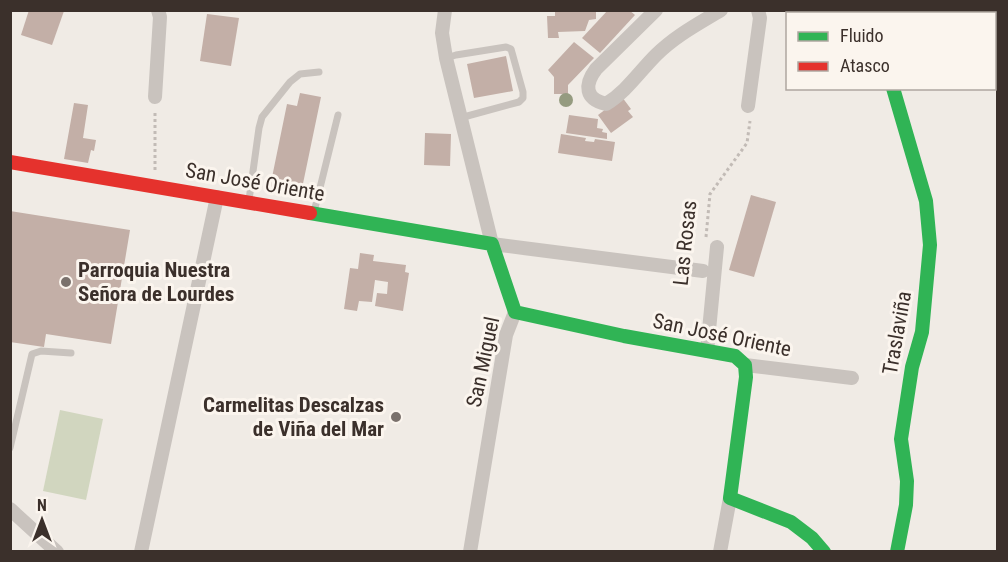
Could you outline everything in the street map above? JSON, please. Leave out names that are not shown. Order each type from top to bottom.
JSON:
[{"type":"street","points":[[155,98],[160,17],[158,10]]},
{"type":"street","name":"San Miguel","points":[[445,10],[442,33],[446,58],[492,244],[515,312],[506,335],[470,552]]},
{"type":"street","points":[[656,10],[588,79],[587,88],[591,95],[602,104],[610,102],[625,89],[656,55],[681,34],[721,10]]},
{"type":"street","points":[[748,106],[760,18],[758,10]]},
{"type":"street","name":"Traslaviña","points":[[894,90],[926,201],[930,245],[922,332],[912,367],[901,438],[907,481],[906,505],[897,552]]},
{"type":"street","name":"San José Oriente","points":[[10,162],[492,244]]},
{"type":"street","points":[[141,552],[217,197]]},
{"type":"street","points":[[707,351],[712,242]]},
{"type":"street","points":[[492,244],[703,271]]},
{"type":"street","name":"San José Oriente","points":[[515,312],[624,336],[735,356],[745,365],[852,378]]},
{"type":"street","points":[[720,552],[730,498],[746,377],[745,365]]},
{"type":"street","points":[[730,498],[791,522],[812,538],[824,552]]},
{"type":"street","points":[[10,509],[57,552]]},
{"type":"lane","points":[[446,58],[506,47],[511,49],[523,92],[523,98],[519,102],[460,118]]},
{"type":"lane","points":[[249,202],[262,117],[300,74],[319,72]]},
{"type":"lane","points":[[313,214],[338,115]]},
{"type":"lane","points":[[10,448],[32,354],[41,351],[72,353]]},
{"type":"path","points":[[155,98],[155,187]]},
{"type":"path","name":"Las Rosas","points":[[712,242],[710,194],[747,143],[750,121]]},
{"type":"green space","points":[[60,410],[103,419],[86,500],[43,491]]},
{"type":"building","points":[[29,10],[64,11],[52,45],[21,35]]},
{"type":"building","points":[[555,10],[596,10],[596,19],[589,20],[585,31],[558,32],[559,38],[548,38],[547,16],[555,16]]},
{"type":"building","points":[[608,10],[629,10],[635,15],[600,53],[582,38]]},
{"type":"building","points":[[207,14],[239,18],[231,66],[200,61]]},
{"type":"building","points":[[574,42],[594,58],[568,85],[568,94],[554,94],[554,77],[548,70]]},
{"type":"building","points":[[506,56],[513,91],[474,98],[467,64]]},
{"type":"building","points":[[300,93],[321,97],[300,198],[269,192],[287,104],[297,106]]},
{"type":"building","points":[[622,97],[631,109],[628,111],[633,117],[611,133],[598,115]]},
{"type":"building","points":[[74,103],[88,105],[83,138],[96,140],[88,163],[64,159]]},
{"type":"building","points":[[569,115],[598,119],[597,128],[607,133],[607,139],[566,133]]},
{"type":"building","points":[[425,133],[451,134],[450,166],[424,165]]},
{"type":"building","points":[[561,134],[586,138],[585,141],[594,142],[595,139],[615,142],[612,161],[558,153]]},
{"type":"building","points":[[751,195],[776,202],[754,277],[729,270]]},
{"type":"building","name":"Parroquia Nuestra Señora de Lourdes","points":[[10,211],[130,230],[111,344],[46,334],[44,347],[10,342]]},
{"type":"building","points":[[360,253],[374,255],[373,261],[406,265],[405,272],[409,273],[403,311],[375,306],[377,293],[387,294],[388,282],[375,280],[372,302],[359,301],[357,311],[344,309],[350,268],[358,269]]},
{"type":"traffic: fast","points":[[894,90],[926,201],[930,245],[922,332],[912,367],[901,439],[907,481],[906,505],[897,552]]},
{"type":"traffic: fast","points":[[310,213],[492,244],[515,312],[624,336],[735,356],[745,365],[746,377],[730,498],[791,522],[812,538],[824,552]]},
{"type":"traffic: jam","points":[[10,162],[310,213]]},
{"type":"place","name":"Parroquia Nuestra Señora de Lourdes","points":[[66,282]]},
{"type":"place","name":"Carmelitas Descalzas de Viña del Mar","points":[[396,417]]}]
